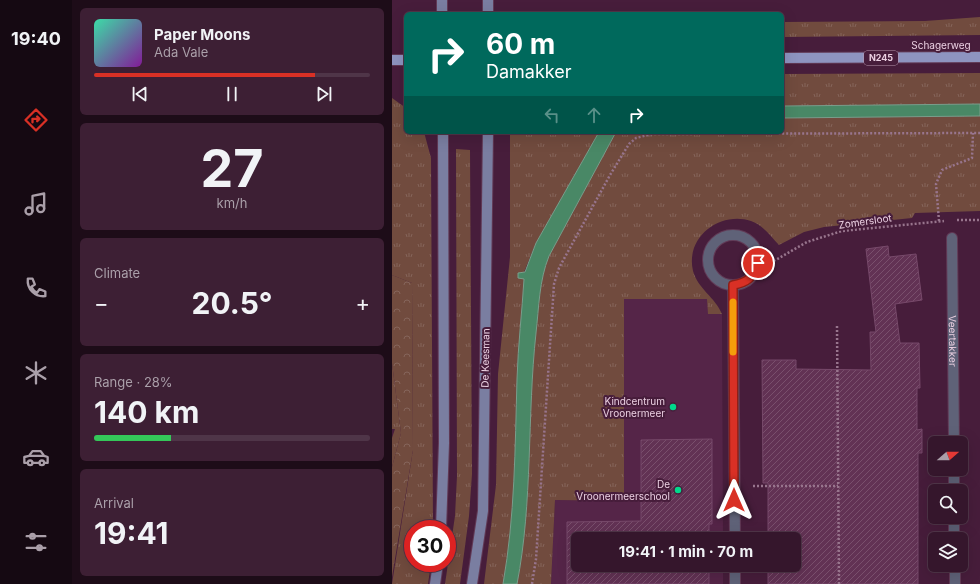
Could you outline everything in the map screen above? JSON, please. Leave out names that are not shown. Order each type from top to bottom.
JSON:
[{"type":"main road","name":"Schagerweg","points":[[784,58],[980,57]]},
{"type":"main road","points":[[392,60],[404,60]]},
{"type":"street","points":[[442,0],[442,12]]},
{"type":"street","points":[[488,0],[488,12]]},
{"type":"street","points":[[441,520],[444,443],[443,134]]},
{"type":"street","name":"De Keesman","points":[[472,584],[483,511],[488,134]]},
{"type":"street","points":[[732,235],[745,238],[754,247],[758,254],[758,263],[752,276],[747,281],[733,285],[724,284],[717,279],[710,269],[709,256],[711,248],[717,242],[724,237],[732,235]]},
{"type":"street","name":"Veertakker","points":[[952,238],[954,436]]},
{"type":"street","points":[[733,285],[735,532]]},
{"type":"street","points":[[435,584],[437,572]]},
{"type":"street","points":[[735,572],[735,584]]},
{"type":"street","points":[[955,572],[955,584]]},
{"type":"path","points":[[939,221],[936,184],[942,170],[972,158],[973,133]]},
{"type":"path","points":[[784,134],[980,133]]},
{"type":"path","points":[[532,584],[536,559],[554,284],[559,268],[610,175],[629,144],[636,138],[652,134]]},
{"type":"path","name":"Zomersloot","points":[[758,263],[772,262],[807,242],[842,231],[939,221],[980,220]]},
{"type":"path","points":[[837,326],[839,584]]},
{"type":"path","points":[[734,486],[838,486]]},
{"type":"shaded area","points":[[980,104],[980,116],[784,118],[784,106]]},
{"type":"shaded area","points":[[598,134],[615,134],[549,256],[543,275],[533,364],[528,490],[522,553],[517,584],[503,584],[512,507],[518,366],[524,279],[518,278],[518,273],[525,272],[536,243]]},
{"type":"shaded area","name":"Kindcentrum Vroonermeer","points":[[624,299],[708,299],[708,314],[722,314],[723,532],[571,532],[571,572],[723,572],[723,584],[551,584],[555,500],[624,501]]},
{"type":"green space","points":[[980,17],[980,35],[784,37],[784,22],[925,21]]},
{"type":"green space","points":[[980,73],[980,104],[784,106],[784,74]]},
{"type":"green space","points":[[392,98],[404,107],[404,134],[425,134],[431,158],[433,520],[404,520],[404,572],[430,572],[428,584],[392,584],[413,450],[412,283],[392,275]]},
{"type":"green space","points":[[980,116],[980,211],[915,213],[912,218],[824,227],[804,232],[779,245],[763,228],[751,221],[739,219],[728,220],[717,223],[707,230],[694,247],[692,259],[693,271],[699,283],[722,314],[708,314],[707,299],[624,299],[624,501],[555,500],[551,584],[517,584],[522,553],[528,490],[533,364],[541,284],[549,256],[615,134],[784,134],[784,118]]},
{"type":"green space","points":[[510,134],[598,134],[536,243],[524,272],[518,278],[524,278],[510,533],[503,584],[484,584],[496,485],[498,374],[510,257]]},
{"type":"green space","points":[[456,149],[470,150],[472,474],[469,516],[460,584],[445,584],[447,572],[456,572],[456,520],[454,520],[457,476]]},
{"type":"green space","points":[[392,275],[412,283],[413,450],[392,577],[392,467],[401,433],[392,363]]},
{"type":"green space","points":[[392,363],[401,433],[392,467],[392,438],[395,429],[392,429]]},
{"type":"building","points":[[888,246],[889,257],[916,254],[922,300],[895,304],[900,343],[919,343],[920,388],[917,388],[917,430],[922,429],[922,453],[918,453],[918,584],[768,584],[768,572],[801,572],[801,532],[768,532],[768,483],[763,483],[762,360],[796,360],[796,369],[871,370],[870,332],[876,332],[866,249]]},
{"type":"building","points":[[712,439],[712,524],[709,524],[709,532],[571,532],[571,572],[709,572],[709,584],[567,584],[567,522],[641,521],[641,440]]},
{"type":"slow traffic","points":[[733,302],[733,352]]},
{"type":"place","name":"Kindcentrum Vroonermeer","points":[[673,407]]},
{"type":"place","name":"De Vroonermeerschool","points":[[678,490]]},
{"type":"route","points":[[734,500],[733,285],[747,281],[756,270],[758,263]]}]
